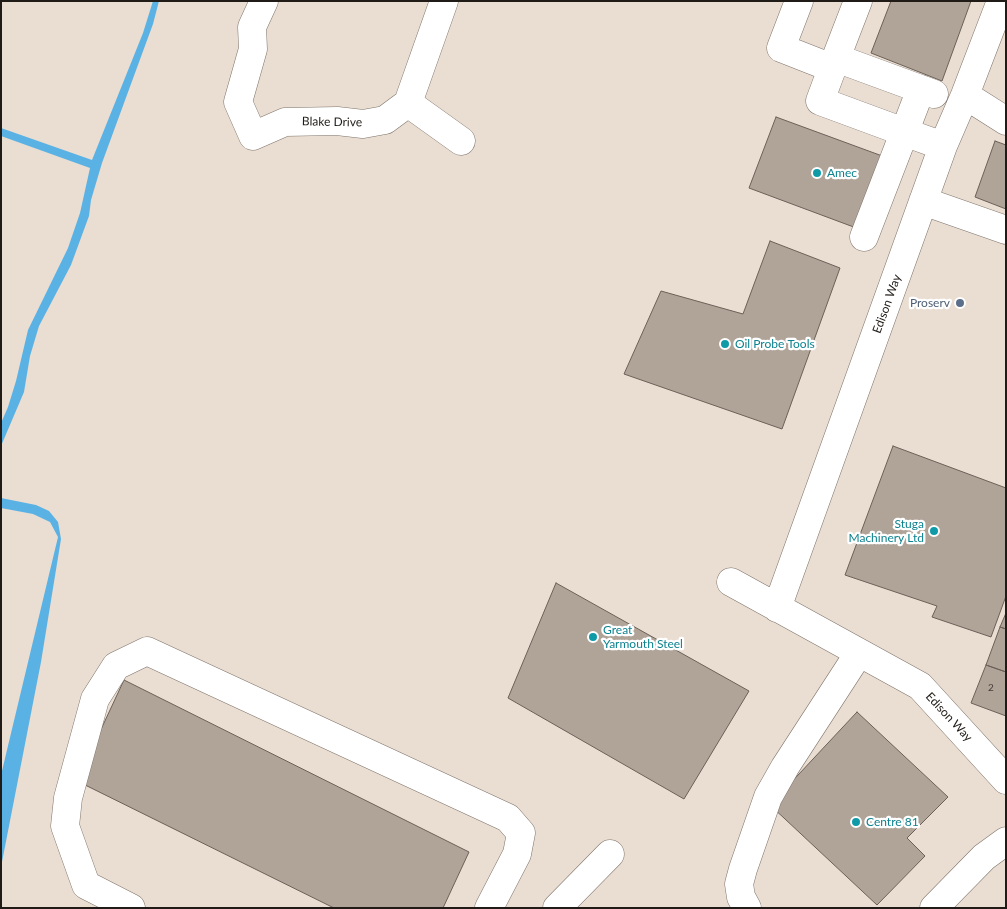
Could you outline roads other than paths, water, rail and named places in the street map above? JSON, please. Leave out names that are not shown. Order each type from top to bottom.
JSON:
[{"type":"street","name":"Blake Drive","points":[[264,1],[252,27],[253,49],[238,102],[253,136],[285,122],[337,121],[363,124],[385,120],[408,103]]},
{"type":"street","points":[[444,1],[408,103],[461,142]]},
{"type":"street","points":[[799,1],[781,48],[928,92],[904,132],[864,237]]},
{"type":"street","points":[[858,1],[820,100],[944,146]]},
{"type":"street","name":"Edison Way","points":[[777,608],[944,146],[1001,1]]},
{"type":"street","points":[[965,95],[1006,121]]},
{"type":"street","points":[[924,201],[1006,230]]},
{"type":"street","name":"Edison Way","points":[[731,582],[920,686],[1006,780]]},
{"type":"street","points":[[131,908],[86,885],[65,826],[68,798],[95,699],[116,666],[147,651],[508,818],[521,833],[516,854],[489,908]]},
{"type":"street","points":[[747,908],[741,897],[739,884],[742,869],[768,796],[859,653]]},
{"type":"street","points":[[934,908],[984,857],[1006,841]]},
{"type":"street","points":[[557,908],[610,854]]},
{"type":"water","points":[[153,1],[159,1],[153,24],[102,163],[91,200],[89,216],[71,265],[39,326],[30,356],[24,392],[1,446],[1,423],[16,381],[28,330],[68,248],[80,213],[90,168],[1,136],[1,128],[92,160],[143,33]]},
{"type":"water","points":[[1,498],[36,505],[49,511],[58,522],[61,539],[41,662],[1,867],[1,775],[58,537],[50,522],[33,514],[1,508]]},
{"type":"place","name":"Amec","points":[[817,173]]},
{"type":"place","name":"Proserv","points":[[960,303]]},
{"type":"place","name":"Oil Probe Tools","points":[[725,344]]},
{"type":"place","name":"Stuga Machinery Ltd","points":[[934,531]]},
{"type":"place","name":"Great Yarmouth Steel","points":[[593,637]]},
{"type":"place","name":"Centre 81","points":[[856,822]]}]
